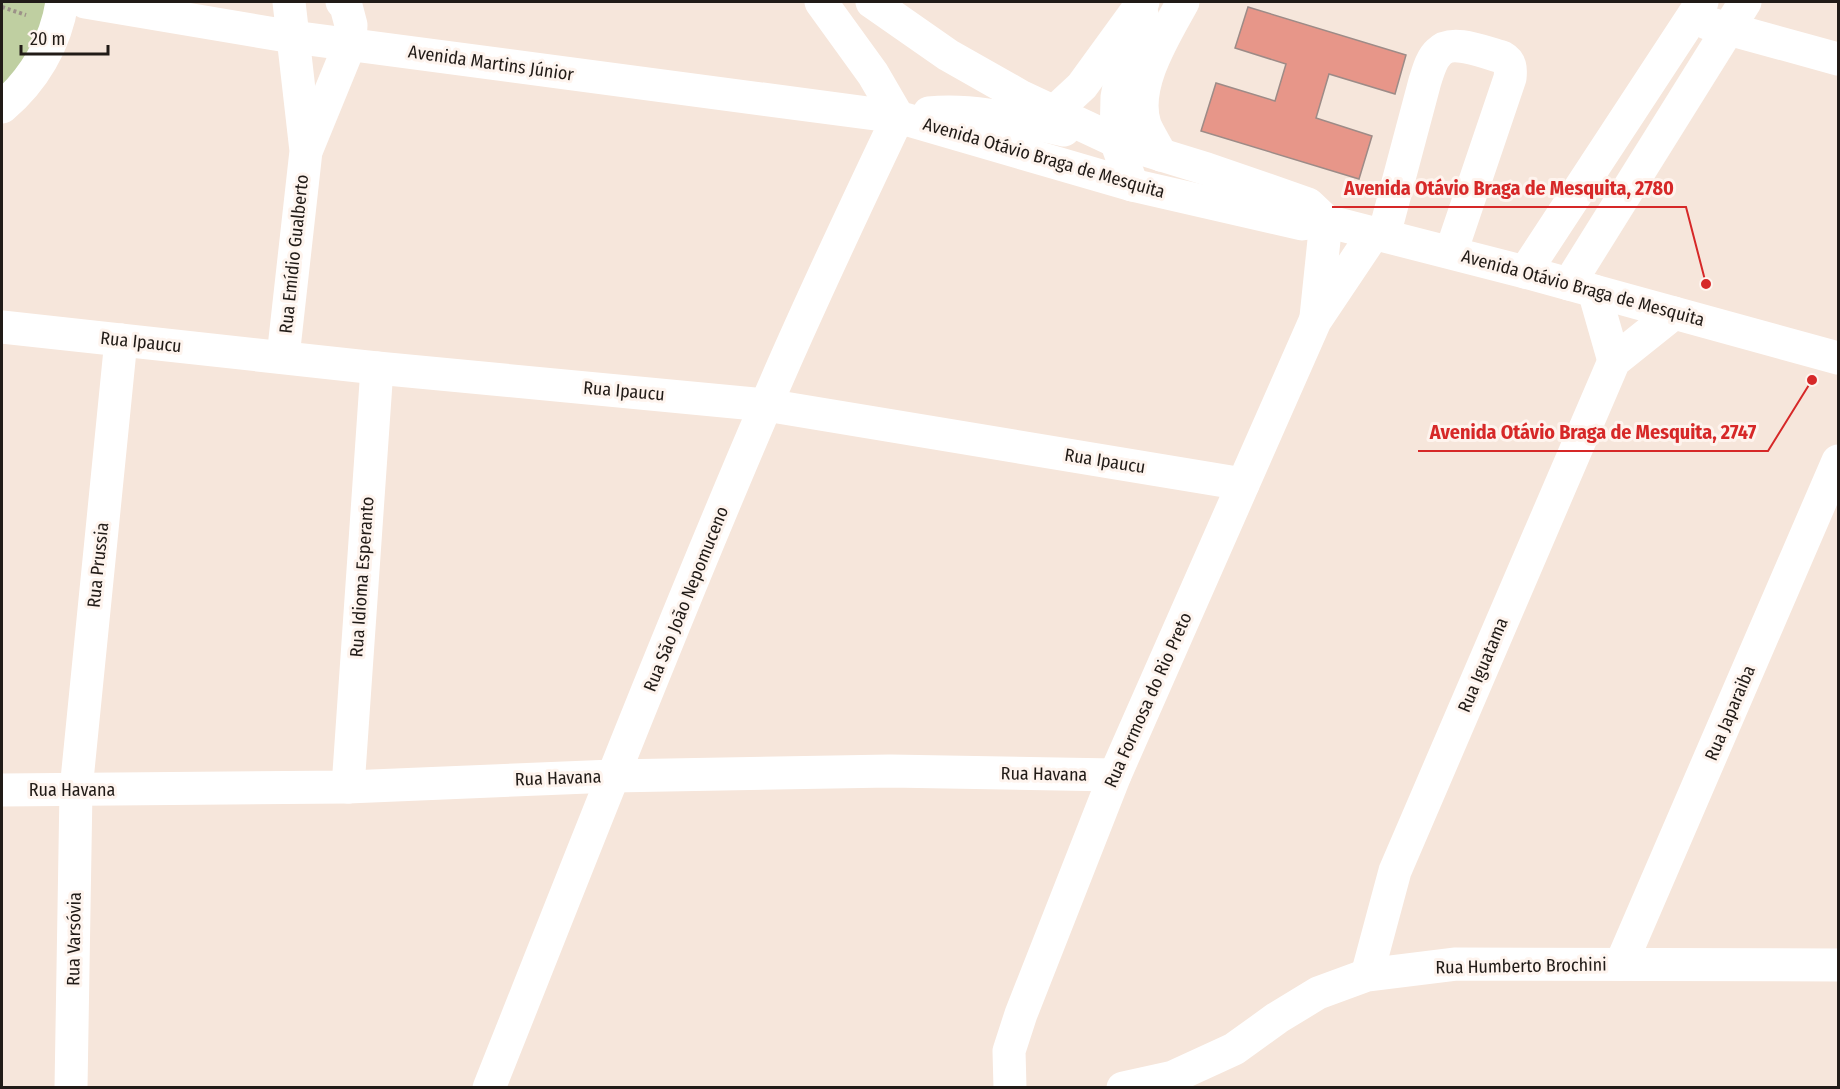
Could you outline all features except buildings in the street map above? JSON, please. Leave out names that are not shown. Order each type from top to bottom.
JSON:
[{"type":"street","points":[[2,107],[14,97],[40,63],[54,32],[62,2]]},
{"type":"street","name":"Avenida Martins Júnior","points":[[85,2],[293,37],[898,117]]},
{"type":"street","name":"Rua Emídio Gualberto","points":[[283,357],[306,151],[289,2]]},
{"type":"street","name":"Rua Emídio Gualberto","points":[[306,151],[350,44],[351,25],[346,6],[342,2]]},
{"type":"street","name":"Avenida Otávio Braga de Mesquita","points":[[821,2],[873,74],[898,117],[1132,185],[1302,224],[1326,220],[1839,358]]},
{"type":"street","points":[[872,2],[948,55],[1022,97],[1047,119]]},
{"type":"street","points":[[898,117],[956,112],[1004,118],[1047,119],[1082,86],[1143,2]]},
{"type":"street","points":[[1132,185],[1116,141],[1117,97],[1125,55],[1148,2]]},
{"type":"street","points":[[1161,154],[1145,124],[1144,87],[1160,44],[1183,2]]},
{"type":"street","points":[[1614,361],[1581,287],[1745,2]]},
{"type":"street","points":[[1525,272],[1697,10],[1727,30],[1839,59]]},
{"type":"street","name":"Rua Formosa do Rio Preto","points":[[1010,1088],[1009,1051],[1021,1014],[1115,775],[1315,321],[1379,234],[1425,81],[1439,51],[1450,46],[1467,47],[1502,57],[1507,60],[1511,69],[1510,78],[1451,252]]},
{"type":"street","name":"Rua São João Nepomuceno","points":[[489,1088],[613,776],[766,405],[834,252],[898,117]]},
{"type":"street","name":"Avenida Otávio Braga de Mesquita","points":[[1047,119],[1161,154],[1308,204],[1326,220]]},
{"type":"street","name":"Rua Formosa do Rio Preto","points":[[1315,321],[1326,220]]},
{"type":"street","name":"Rua Iguatama","points":[[1367,975],[1395,871],[1614,361],[1674,313]]},
{"type":"street","name":"Rua Ipaucu","points":[[2,327],[376,368],[766,405],[1243,484]]},
{"type":"street","name":"Rua Prussia","points":[[76,790],[121,340]]},
{"type":"street","name":"Rua Idioma Esperanto","points":[[348,787],[376,368]]},
{"type":"street","name":"Rua Japaraiba","points":[[1621,964],[1839,461]]},
{"type":"street","name":"Rua Havana","points":[[2,790],[348,787],[613,776],[890,771],[1115,775]]},
{"type":"street","name":"Rua Varsóvia","points":[[71,1088],[76,790]]},
{"type":"street","name":"Rua Humberto Brochini","points":[[1123,1088],[1174,1082],[1234,1048],[1318,993],[1367,975],[1456,964],[1839,965]]},
{"type":"green space","points":[[2,2],[62,2],[2,107]]},
{"type":"place","name":"Avenida Otávio Braga de Mesquita, 2780","points":[[1706,284]]},
{"type":"place","name":"Avenida Otávio Braga de Mesquita, 2747","points":[[1812,380]]}]
